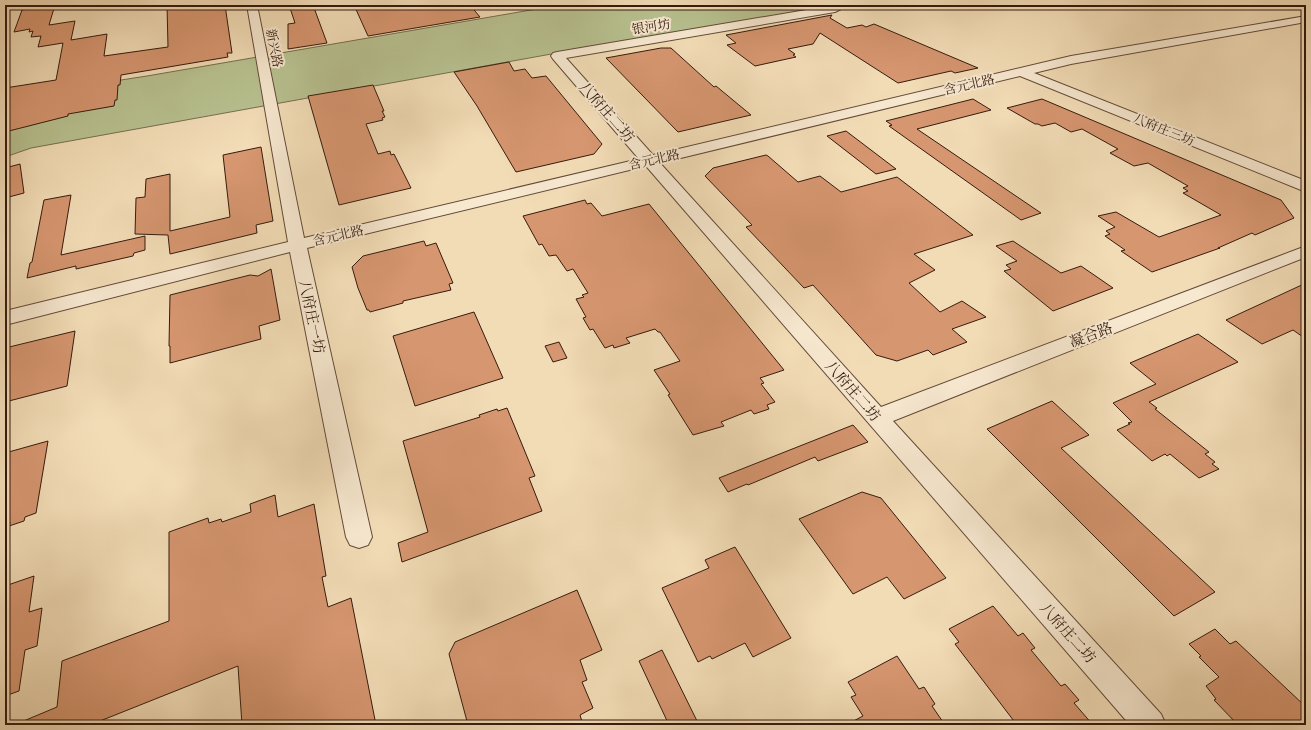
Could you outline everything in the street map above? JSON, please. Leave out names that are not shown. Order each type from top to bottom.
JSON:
[{"type":"street","name":"新兴路","points":[[252,5],[269,97]]},
{"type":"street","name":"银河坊","points":[[557,56],[835,9],[828,5]]},
{"type":"street","name":"含元北路","points":[[5,318],[297,245],[1071,60],[1306,19]]},
{"type":"street","name":"八府庄二坊","points":[[557,56],[1150,725]]},
{"type":"street","name":"八府庄三坊","points":[[1027,71],[1306,181]]},
{"type":"street","name":"八府庄三坊","points":[[1027,71],[1306,187]]},
{"type":"street","name":"八府庄一坊","points":[[269,97],[297,245],[359,537]]},
{"type":"street","name":"凝合路","points":[[877,418],[1306,251]]},
{"type":"green space","points":[[560,5],[858,5],[557,53],[31,148],[5,157],[5,98],[147,76]]},
{"type":"building","points":[[55,5],[49,25],[75,21],[71,40],[107,34],[104,56],[168,47],[167,5],[225,5],[232,53],[227,53],[228,57],[121,75],[120,85],[118,85],[117,100],[115,100],[114,106],[68,114],[68,116],[5,132],[5,88],[56,80],[63,43],[38,47],[41,36],[31,37],[33,31],[29,32],[30,29],[14,32],[22,10]]},
{"type":"building","points":[[289,5],[313,5],[327,43],[288,49],[288,24],[295,23]]},
{"type":"building","points":[[354,5],[470,5],[480,17],[368,36]]},
{"type":"building","points":[[832,15],[830,18],[847,28],[862,25],[866,27],[874,24],[978,68],[955,73],[951,71],[898,83],[820,33],[813,44],[788,49],[795,54],[793,55],[796,57],[755,66],[727,45],[736,43],[726,35]]},
{"type":"building","points":[[661,48],[671,48],[714,87],[716,86],[751,115],[678,132],[606,58]]},
{"type":"building","points":[[509,62],[514,71],[525,69],[532,78],[546,76],[602,144],[594,154],[516,172],[477,106],[454,72]]},
{"type":"building","points":[[373,85],[385,117],[382,118],[383,120],[366,124],[378,154],[390,151],[391,155],[394,154],[411,188],[339,205],[308,96]]},
{"type":"building","points":[[973,99],[991,110],[917,129],[1041,213],[1021,220],[889,126],[892,125],[886,121]]},
{"type":"building","points":[[1042,99],[1281,200],[1294,218],[1255,235],[1252,233],[1218,248],[1220,248],[1152,272],[1121,251],[1125,250],[1105,236],[1110,234],[1106,231],[1115,227],[1098,216],[1116,212],[1159,237],[1221,215],[1183,193],[1188,191],[1183,188],[1188,186],[1148,163],[1134,166],[1110,153],[1118,149],[1082,129],[1071,132],[1055,123],[1042,126],[1035,124],[1007,108]]},
{"type":"building","points":[[846,131],[896,169],[876,174],[827,136]]},
{"type":"building","points":[[261,147],[273,221],[256,225],[257,233],[170,254],[168,235],[135,234],[136,198],[145,197],[146,179],[170,174],[170,231],[230,217],[223,155]]},
{"type":"building","points":[[766,155],[798,182],[820,176],[841,192],[897,177],[973,235],[914,254],[935,270],[909,283],[940,312],[962,301],[986,317],[952,329],[967,342],[933,355],[928,350],[897,361],[876,355],[813,285],[804,288],[746,227],[752,225],[705,176],[713,168]]},
{"type":"building","points":[[20,164],[24,193],[5,198],[5,168]]},
{"type":"building","points":[[71,195],[61,255],[145,236],[145,250],[134,253],[133,256],[76,269],[76,266],[27,278],[30,263],[32,262],[44,200]]},
{"type":"building","points":[[585,200],[587,204],[591,203],[602,216],[649,204],[784,370],[760,378],[764,383],[761,384],[775,402],[767,405],[769,409],[754,414],[751,410],[721,422],[724,426],[693,435],[668,395],[670,394],[654,370],[680,361],[660,332],[655,329],[626,338],[630,343],[614,348],[613,345],[605,348],[593,329],[590,330],[583,318],[586,317],[576,299],[584,297],[582,295],[588,293],[573,269],[567,271],[556,255],[549,256],[542,244],[539,245],[523,216]]},
{"type":"building","points":[[424,241],[426,246],[436,243],[453,283],[449,284],[451,290],[403,301],[403,303],[370,312],[367,310],[358,288],[352,267],[363,256]]},
{"type":"building","points":[[1013,241],[1061,273],[1081,266],[1113,288],[1053,311],[1004,271],[1011,269],[1006,265],[1017,261],[996,246]]},
{"type":"building","points":[[271,269],[280,320],[259,326],[261,339],[170,363],[170,295],[250,275],[258,276]]},
{"type":"building","points":[[1306,283],[1306,339],[1293,330],[1262,344],[1226,320]]},
{"type":"building","points":[[474,312],[503,378],[415,406],[393,336]]},
{"type":"building","points":[[75,331],[67,386],[5,402],[5,348]]},
{"type":"building","points":[[1198,334],[1238,362],[1149,402],[1157,408],[1155,409],[1209,452],[1205,454],[1215,462],[1212,464],[1219,469],[1199,478],[1170,454],[1167,456],[1165,454],[1152,461],[1117,430],[1132,422],[1113,403],[1156,384],[1130,363]]},
{"type":"building","points":[[559,342],[567,358],[553,362],[545,346]]},
{"type":"building","points":[[1052,401],[1089,435],[1061,448],[1215,592],[1174,616],[987,429]]},
{"type":"building","points":[[507,408],[535,476],[529,478],[542,511],[402,562],[398,543],[428,532],[403,441],[480,417],[479,415],[497,409],[498,411]]},
{"type":"building","points":[[853,425],[868,442],[818,461],[815,457],[728,492],[719,478]]},
{"type":"building","points":[[48,441],[36,513],[25,517],[24,521],[9,526],[10,522],[5,524],[5,453]]},
{"type":"building","points":[[862,492],[881,498],[946,578],[904,599],[887,577],[853,594],[799,519]]},
{"type":"building","points":[[275,495],[278,517],[314,504],[326,576],[322,577],[328,607],[351,598],[376,725],[242,725],[238,666],[90,725],[14,725],[57,707],[62,661],[169,621],[169,532],[208,518],[209,523],[221,519],[222,522],[251,512],[250,504]]},
{"type":"building","points":[[735,547],[791,638],[753,657],[745,643],[712,659],[710,656],[698,662],[662,588],[709,568],[705,560]]},
{"type":"building","points":[[34,576],[29,612],[42,608],[37,646],[25,650],[19,691],[5,696],[5,586]]},
{"type":"building","points":[[577,590],[602,650],[580,660],[587,680],[582,682],[593,708],[580,715],[583,725],[468,725],[449,654],[455,642]]},
{"type":"building","points":[[993,606],[1018,636],[1023,633],[1035,648],[1031,650],[1061,686],[1065,684],[1079,700],[1074,703],[1093,725],[1017,725],[955,644],[959,642],[949,629]]},
{"type":"building","points":[[1215,629],[1230,644],[1236,641],[1306,707],[1306,725],[1238,725],[1214,700],[1216,699],[1206,686],[1219,677],[1199,657],[1201,656],[1189,644]]},
{"type":"building","points":[[662,650],[699,725],[669,725],[639,661]]},
{"type":"building","points":[[897,656],[919,689],[924,687],[935,704],[932,706],[945,725],[846,725],[863,716],[851,697],[856,695],[848,682]]}]
